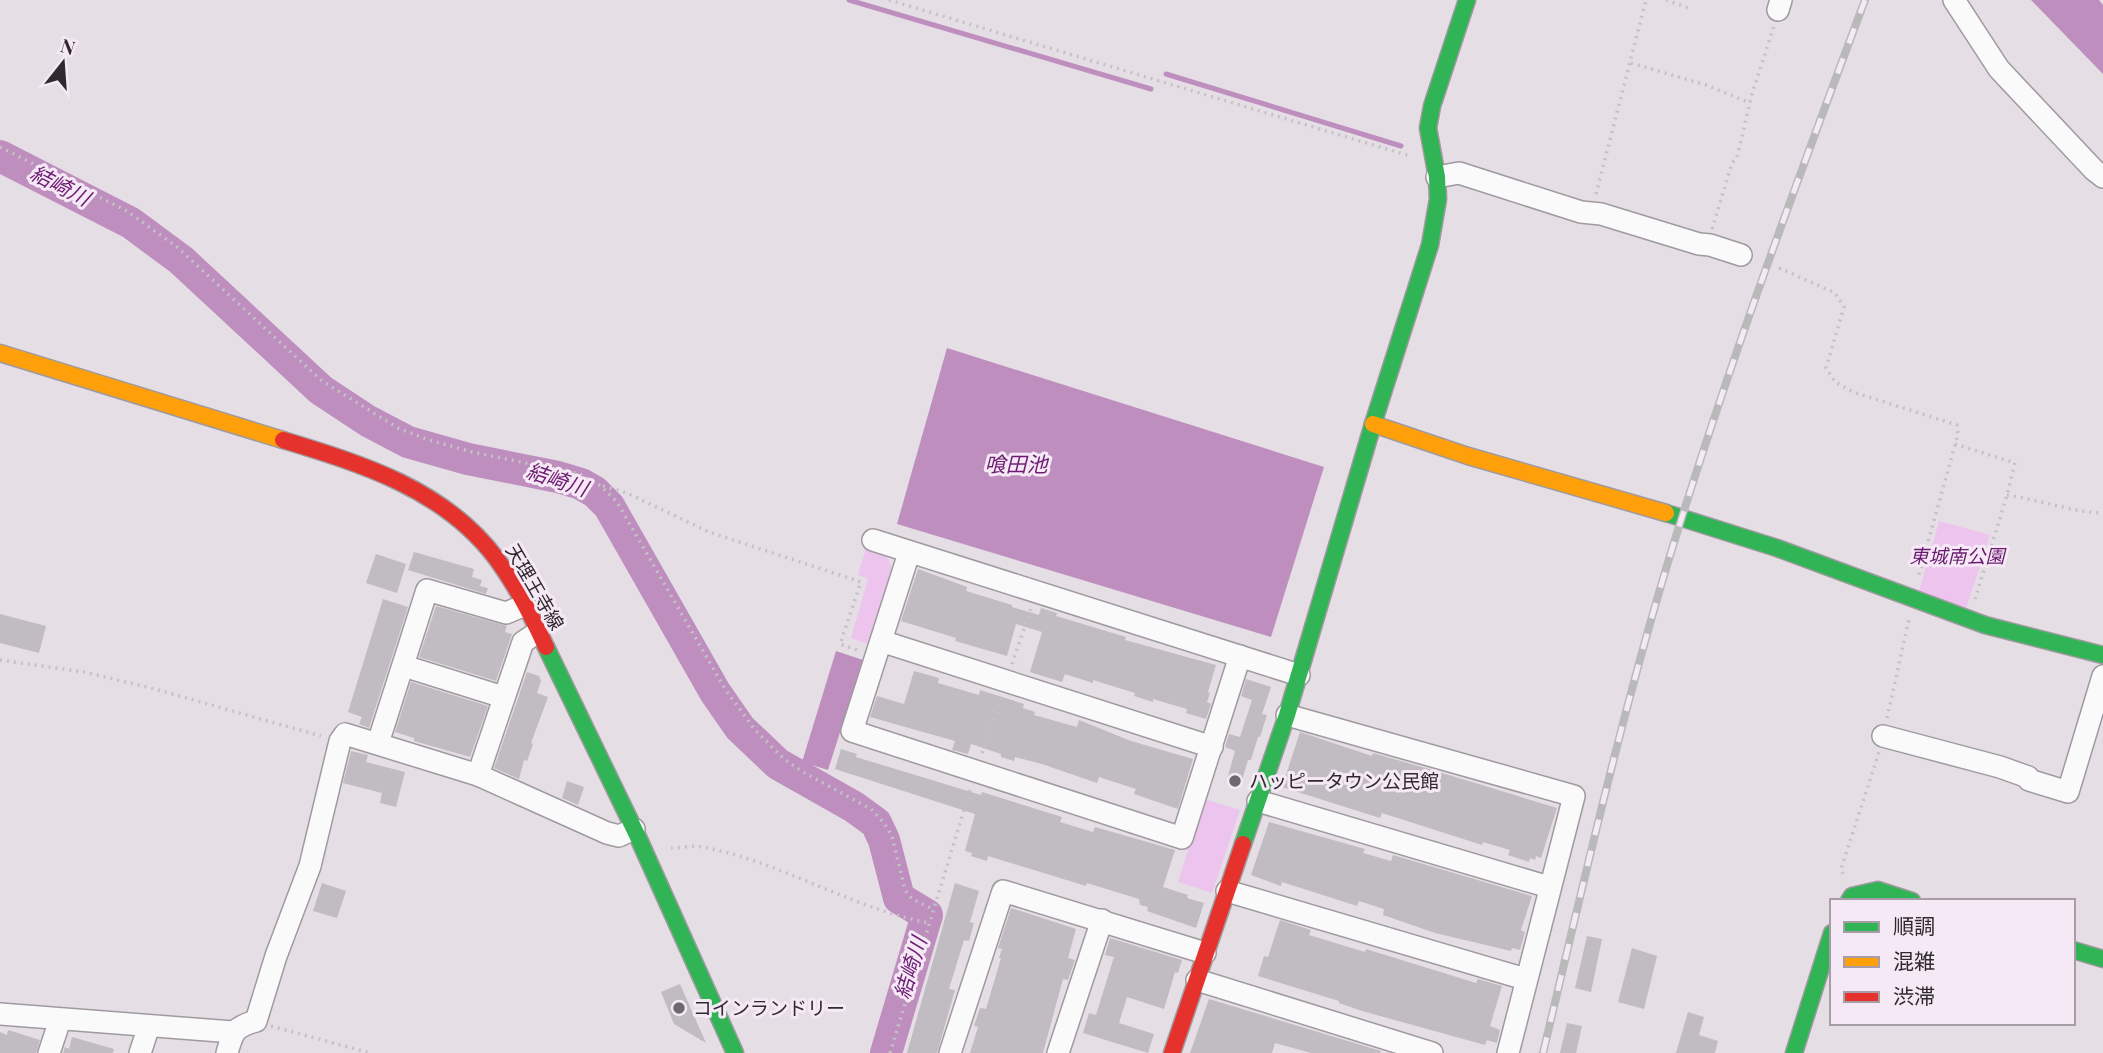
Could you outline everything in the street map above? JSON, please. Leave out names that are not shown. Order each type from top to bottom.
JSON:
[{"type":"street","points":[[1172,1053],[1287,715],[1373,424],[1430,245],[1438,199],[1428,128],[1432,106],[1467,0]]},
{"type":"street","points":[[1954,0],[1999,69],[2103,177]]},
{"type":"street","points":[[1437,177],[1459,173],[1581,212],[1601,214],[1741,255]]},
{"type":"street","name":"天理王寺線","points":[[0,353],[387,474],[413,488],[464,524],[481,540],[525,605],[646,854],[734,1053]]},
{"type":"street","points":[[1373,424],[1468,456],[1777,548],[1968,619],[2103,655]]},
{"type":"street","points":[[873,540],[1299,675]]},
{"type":"street","points":[[909,553],[852,731],[1182,838],[1240,656]]},
{"type":"street","points":[[378,743],[427,590],[506,612],[525,605]]},
{"type":"street","points":[[478,775],[523,642],[538,632]]},
{"type":"street","points":[[878,649],[1007,681],[1212,747]]},
{"type":"street","points":[[404,666],[503,697]]},
{"type":"street","points":[[1883,736],[2000,767],[2028,777],[2028,780],[2068,792],[2103,676]]},
{"type":"street","points":[[1287,715],[1574,796],[1508,1053]]},
{"type":"street","points":[[227,1053],[233,1032],[242,1025],[256,1021],[276,956],[310,866],[340,741],[345,734],[478,775],[607,833],[619,836],[634,829]]},
{"type":"street","points":[[1258,801],[1549,887]]},
{"type":"street","points":[[950,1053],[1003,891],[1205,953]]},
{"type":"street","points":[[1227,891],[1525,979]]},
{"type":"street","points":[[1851,898],[1878,891],[1905,899]]},
{"type":"street","points":[[1058,1053],[1102,920]]},
{"type":"street","points":[[1794,1053],[1830,939]]},
{"type":"street","points":[[2075,951],[2103,959]]},
{"type":"street","points":[[1197,980],[1432,1053]]},
{"type":"street","points":[[0,1014],[233,1032]]},
{"type":"street","points":[[49,1053],[60,1020]]},
{"type":"street","points":[[140,1053],[149,1026]]},
{"type":"path","points":[[889,0],[1405,155],[1419,158],[1432,154]]},
{"type":"path","points":[[1591,214],[1632,63],[1646,0]]},
{"type":"path","points":[[1665,0],[1691,9]]},
{"type":"path","points":[[1706,244],[1732,163],[1737,157],[1779,5]]},
{"type":"path","points":[[1632,63],[1706,85],[1750,103]]},
{"type":"path","points":[[0,147],[127,211],[177,247],[322,381],[398,428],[472,452],[580,474],[601,486],[627,494],[709,532],[861,582],[840,644],[878,649]]},
{"type":"path","points":[[1779,268],[1835,293],[1844,307],[1826,368],[1835,382],[1874,400],[1957,425],[1958,434],[1913,598],[1877,765],[1841,869],[1851,898]]},
{"type":"path","points":[[1955,444],[2015,463],[1968,619]]},
{"type":"path","points":[[601,486],[617,502],[725,689],[755,730],[794,766],[871,809],[891,836],[905,890],[912,899],[933,909]]},
{"type":"path","points":[[2007,495],[2084,512],[2103,513]]},
{"type":"path","points":[[890,1053],[976,772],[1036,593]]},
{"type":"path","points":[[0,660],[84,672],[340,741]]},
{"type":"path","points":[[646,854],[701,846],[908,919],[929,923]]},
{"type":"path","points":[[256,1021],[370,1053]]},
{"type":"green space","name":"東城南公園","points":[[1939,521],[1990,535],[1965,612],[1918,595]]},
{"type":"green space","points":[[867,545],[884,551],[892,568],[871,645],[851,638],[868,579],[858,575]]},
{"type":"green space","points":[[1204,799],[1240,810],[1212,893],[1178,882]]},
{"type":"water","points":[[2031,0],[2099,0],[2103,5],[2103,74]]},
{"type":"water","name":"喰田池","points":[[947,348],[1324,467],[1271,637],[897,524]]},
{"type":"water","points":[[836,651],[863,660],[828,770],[802,762]]},
{"type":"building","points":[[414,552],[474,569],[472,577],[482,580],[480,586],[488,588],[486,594],[408,570]]},
{"type":"building","points":[[376,554],[406,564],[397,593],[366,583]]},
{"type":"building","points":[[918,569],[967,587],[966,591],[1012,607],[1039,615],[1041,608],[1057,613],[1056,616],[1126,637],[1125,640],[1216,665],[1208,692],[1207,702],[1211,704],[1206,719],[1186,713],[1187,709],[1153,699],[1153,702],[1134,696],[1135,693],[1093,680],[1093,683],[1065,674],[1062,682],[1030,672],[1042,632],[1016,624],[1007,656],[901,621]]},
{"type":"building","points":[[383,599],[408,607],[369,728],[359,724],[362,717],[348,712]]},
{"type":"building","points":[[436,606],[507,626],[505,632],[512,634],[496,681],[419,657]]},
{"type":"building","points":[[0,614],[46,626],[39,653],[0,643]]},
{"type":"building","points":[[914,671],[939,678],[938,683],[979,695],[980,690],[1024,704],[1023,708],[1035,712],[1034,715],[1077,727],[1079,720],[1131,741],[1193,759],[1178,809],[1134,794],[1136,789],[1099,777],[1097,783],[1042,764],[1015,757],[1014,761],[1001,757],[1001,754],[971,744],[968,754],[952,750],[955,741],[870,717],[877,696],[904,704]]},
{"type":"building","points":[[527,672],[539,676],[541,681],[537,693],[548,697],[519,779],[494,768]]},
{"type":"building","points":[[1246,679],[1271,687],[1262,714],[1267,715],[1241,784],[1227,780],[1235,751],[1225,747],[1229,734],[1240,737],[1252,700],[1241,696]]},
{"type":"building","points":[[411,682],[488,706],[470,757],[414,741],[414,738],[395,732]]},
{"type":"building","points":[[1300,732],[1372,756],[1373,753],[1557,808],[1541,858],[1530,858],[1529,862],[1508,855],[1510,850],[1483,842],[1482,845],[1382,813],[1380,818],[1282,787]]},
{"type":"building","points":[[841,749],[857,754],[856,757],[1062,817],[1060,822],[1093,832],[1095,827],[1175,850],[1163,887],[1204,903],[1196,928],[1147,911],[1148,907],[1140,905],[1139,899],[988,856],[987,861],[971,856],[972,853],[965,851],[975,814],[835,769]]},
{"type":"building","points":[[351,751],[368,755],[366,762],[405,772],[396,807],[380,803],[382,793],[343,783]]},
{"type":"building","points":[[567,781],[584,787],[578,805],[562,798]]},
{"type":"building","points":[[1269,822],[1365,849],[1363,853],[1391,861],[1393,855],[1532,896],[1521,930],[1525,932],[1520,950],[1512,948],[1511,951],[1435,933],[1383,915],[1384,909],[1359,901],[1357,906],[1282,882],[1281,886],[1251,875]]},
{"type":"building","points":[[322,883],[346,891],[337,918],[313,911]]},
{"type":"building","points":[[955,883],[979,891],[970,922],[974,923],[969,941],[964,940],[949,989],[955,990],[937,1053],[907,1053]]},
{"type":"building","points":[[1011,908],[1076,929],[1068,958],[1075,960],[1068,980],[1063,979],[1043,1053],[970,1053],[978,1027],[974,1026],[980,1008],[986,1009],[1001,958],[1002,949],[998,948]]},
{"type":"building","points":[[1280,920],[1311,930],[1309,935],[1365,952],[1366,949],[1476,983],[1478,979],[1502,986],[1490,1026],[1500,1030],[1497,1043],[1487,1040],[1485,1045],[1362,1011],[1339,1001],[1258,976],[1264,956],[1268,957]]},
{"type":"building","points":[[1587,936],[1602,939],[1591,992],[1575,988]]},
{"type":"building","points":[[1110,938],[1182,960],[1178,973],[1175,972],[1164,1009],[1127,997],[1119,1023],[1154,1034],[1148,1053],[1083,1033],[1089,1013],[1096,1015],[1114,957],[1105,955]]},
{"type":"building","points":[[1632,948],[1657,956],[1644,1009],[1618,1002]]},
{"type":"building","name":"コインランドリー","points":[[680,984],[706,1043],[674,1024],[661,992]]},
{"type":"building","points":[[1209,999],[1381,1051],[1311,1053],[1275,1043],[1272,1053],[1190,1053]]},
{"type":"building","points":[[1688,1012],[1704,1017],[1699,1035],[1718,1041],[1715,1053],[1676,1053]]},
{"type":"building","points":[[1567,1023],[1582,1026],[1576,1053],[1560,1053]]},
{"type":"building","points":[[8,1030],[40,1040],[36,1053],[0,1053],[0,1032],[7,1035]]},
{"type":"building","points":[[72,1037],[114,1049],[113,1053],[63,1053],[65,1047],[69,1049]]},
{"type":"waterway","points":[[849,0],[1151,89]]},
{"type":"waterway","points":[[1166,74],[1401,146]]},
{"type":"waterway","name":"結崎川","points":[[0,156],[131,223],[181,260],[321,390],[368,421],[408,442],[468,459],[581,484],[595,492],[609,506],[715,692],[740,728],[778,764],[854,807],[876,823],[884,840],[899,898],[927,915],[886,1053]]},
{"type":"railway","points":[[1543,1053],[1608,784],[1662,583],[1747,322],[1865,0]]},
{"type":"traffic: fast","points":[[1243,844],[1287,715],[1373,424],[1430,245],[1438,199],[1428,128],[1432,106],[1467,0]]},
{"type":"traffic: fast","points":[[1666,513],[1777,548],[1985,625],[2103,655]]},
{"type":"traffic: fast","points":[[546,647],[637,835],[735,1053]]},
{"type":"traffic: fast","points":[[1850,899],[1852,896],[1878,890],[1906,899]]},
{"type":"traffic: fast","points":[[1794,1053],[1830,939]]},
{"type":"traffic: fast","points":[[2075,951],[2103,959]]},
{"type":"traffic: slow","points":[[0,353],[283,440]]},
{"type":"traffic: slow","points":[[1373,424],[1468,456],[1666,513]]},
{"type":"traffic: jam","points":[[283,440],[400,482],[452,514],[475,534],[496,558],[523,601],[546,647]]},
{"type":"traffic: jam","points":[[1172,1053],[1243,844]]},
{"type":"place","name":"ハッピータウン公民館","points":[[1235,781]]},
{"type":"place","name":"コインランドリー","points":[[679,1008]]}]
